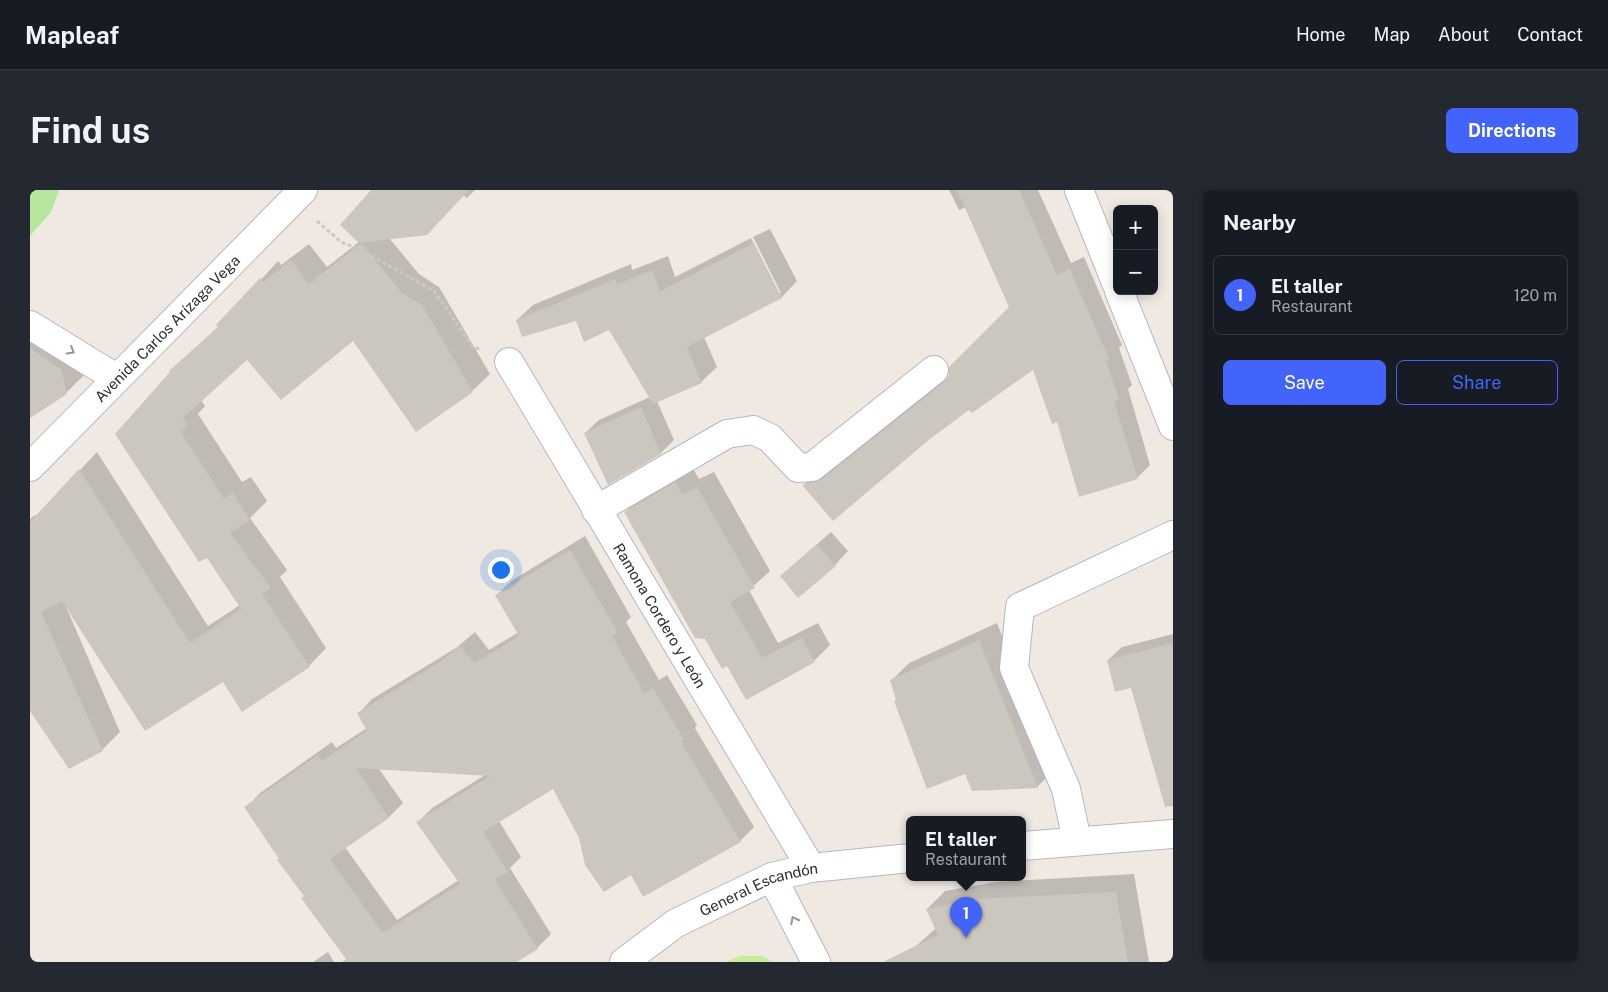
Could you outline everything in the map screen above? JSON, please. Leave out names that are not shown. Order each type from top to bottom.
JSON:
[{"type":"street","points":[[1079,190],[1113,275]]},
{"type":"street","name":"Avenida Carlos Arízaga Vega","points":[[30,467],[298,195]]},
{"type":"street","points":[[1121,295],[1173,426]]},
{"type":"street","points":[[30,325],[116,378]]},
{"type":"street","name":"Ramona Cordero y León","points":[[509,362],[811,868]]},
{"type":"street","points":[[596,510],[727,434],[754,430],[770,438],[798,468],[812,467],[934,370]]},
{"type":"street","points":[[1077,841],[1066,789],[1014,668],[1020,607],[1173,535]]},
{"type":"street","points":[[1026,846],[1173,834]]},
{"type":"street","name":"General Escandón","points":[[624,962],[676,923],[772,877],[811,868],[906,858]]},
{"type":"street","points":[[772,877],[816,962]]},
{"type":"path","points":[[298,195],[341,242],[361,250],[434,291],[472,346],[509,362]]},
{"type":"green space","points":[[30,190],[59,190],[51,212],[30,236]]},
{"type":"green space","points":[[740,956],[763,956],[772,962],[725,962]]},
{"type":"building","points":[[371,190],[469,190],[427,235],[359,243],[340,225]]},
{"type":"building","points":[[957,190],[1019,190],[1057,275],[1070,269],[1109,359],[1106,361],[1119,399],[1114,401],[1138,479],[1079,497],[1057,422],[1052,424],[1033,370],[972,413],[969,410],[930,439],[833,521],[802,485],[822,479],[944,382],[949,375],[949,367],[1009,307]]},
{"type":"building","points":[[361,243],[401,292],[422,305],[473,392],[416,432],[353,341],[281,400],[247,360],[183,418],[188,425],[180,431],[224,499],[233,493],[250,520],[230,533],[271,588],[262,594],[310,667],[242,712],[223,682],[145,731],[62,601],[41,612],[103,751],[69,769],[30,711],[30,522],[79,469],[190,643],[241,609],[207,558],[199,562],[115,434],[169,371],[218,327],[216,325],[260,278],[263,282],[291,260],[309,284]]},
{"type":"building","points":[[754,243],[782,298],[687,347],[702,383],[653,404],[609,330],[584,342],[576,321],[522,337],[516,320],[615,279],[617,284],[652,270],[660,291]]},
{"type":"building","points":[[30,348],[62,370],[67,394],[30,418]]},
{"type":"building","points":[[641,407],[661,454],[608,485],[584,433]]},
{"type":"building","points":[[675,482],[683,495],[697,487],[755,588],[730,602],[762,658],[802,638],[815,662],[746,700],[727,666],[722,669],[705,639],[695,638],[624,512]]},
{"type":"building","points":[[817,544],[836,566],[798,598],[780,576]]},
{"type":"building","points":[[570,550],[618,633],[612,636],[644,693],[653,688],[684,740],[681,742],[741,842],[643,897],[631,875],[604,892],[585,865],[579,838],[553,789],[483,832],[508,872],[495,880],[538,949],[517,962],[342,962],[346,959],[301,898],[304,896],[277,860],[279,859],[244,807],[318,755],[322,761],[367,731],[357,713],[440,662],[460,646],[474,663],[519,636],[495,595]],"holes":[[[356,768],[490,776],[416,822],[460,884],[383,933],[330,859],[389,818]]]},
{"type":"building","points":[[979,640],[1038,788],[972,791],[965,774],[927,789],[894,701],[896,700],[890,680]]},
{"type":"building","points":[[1173,643],[1173,806],[1165,807],[1131,688],[1115,692],[1107,660]]},
{"type":"building","points":[[1116,892],[1128,962],[883,962],[938,935],[926,909],[977,899]]},
{"type":"place","name":"El taller","points":[[966,938]]}]
